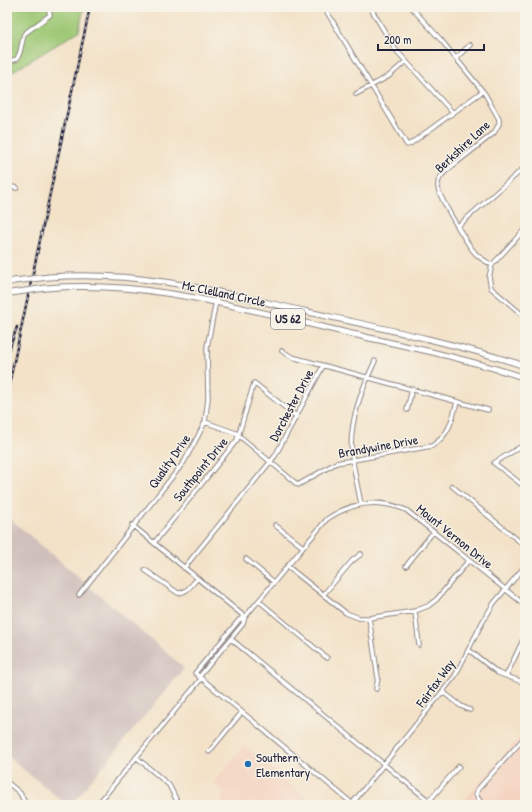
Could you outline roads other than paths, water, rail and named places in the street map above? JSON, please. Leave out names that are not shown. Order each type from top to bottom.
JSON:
[{"type":"highway","name":"Mc Clelland Circle","points":[[7,282],[49,277],[103,275],[181,283],[450,344],[525,366]]},
{"type":"highway","name":"Mc Clelland Circle","points":[[9,294],[46,288],[94,286],[124,287],[165,292],[215,302],[448,356],[525,378]]},
{"type":"street","points":[[7,62],[16,59],[20,52],[24,34],[50,15],[48,7]]},
{"type":"street","points":[[324,7],[407,145],[483,91]]},
{"type":"street","points":[[370,7],[395,49],[453,113]]},
{"type":"street","name":"Berkshire Lane","points":[[411,7],[483,91],[499,116],[498,127],[491,136],[446,171],[438,182],[438,189],[441,197],[475,253],[492,265]]},
{"type":"street","points":[[456,58],[470,45]]},
{"type":"street","points":[[356,94],[389,76],[406,61]]},
{"type":"street","points":[[458,226],[525,167]]},
{"type":"street","points":[[7,185],[17,188]]},
{"type":"street","points":[[525,230],[492,265],[489,277],[491,288],[525,317]]},
{"type":"street","name":"Quality Drive","points":[[79,595],[184,462],[205,422],[209,389],[207,347],[218,291]]},
{"type":"street","points":[[282,351],[292,357],[323,366]]},
{"type":"street","points":[[361,504],[353,460],[352,433],[367,377],[375,361]]},
{"type":"street","name":"Dorchester Drive","points":[[184,568],[271,462],[323,366],[488,410]]},
{"type":"street","name":"Southpoint Drive","points":[[154,543],[239,435],[254,383],[296,416]]},
{"type":"street","points":[[407,410],[412,389]]},
{"type":"street","name":"Brandywine Drive","points":[[205,422],[232,431],[239,435],[298,485],[328,466],[432,446],[442,440],[448,431],[457,402]]},
{"type":"street","points":[[525,444],[494,463],[525,487]]},
{"type":"street","points":[[452,486],[525,546]]},
{"type":"street","name":"Mount Vernon Drive","points":[[200,678],[195,673],[239,620],[245,617],[259,601],[326,520],[342,510],[361,504],[374,503],[393,505],[406,510],[525,605]]},
{"type":"street","points":[[275,525],[303,547]]},
{"type":"street","points":[[132,526],[245,617]]},
{"type":"street","points":[[406,566],[434,531]]},
{"type":"street","points":[[323,595],[352,561],[361,554]]},
{"type":"street","points":[[246,559],[274,582]]},
{"type":"street","points":[[287,566],[346,613],[359,618],[369,618],[414,611],[428,606],[437,599],[469,560]]},
{"type":"street","name":"Fairfax Way","points":[[352,804],[455,676],[482,623],[505,590],[525,566]]},
{"type":"street","points":[[145,570],[178,593],[182,593],[188,589],[197,578]]},
{"type":"street","points":[[259,601],[327,658]]},
{"type":"street","points":[[414,611],[419,645]]},
{"type":"street","name":"Mount Vernon Drive","points":[[97,805],[243,624],[245,617]]},
{"type":"street","points":[[369,618],[378,678],[376,689]]},
{"type":"street","points":[[506,676],[525,636]]},
{"type":"street","points":[[231,639],[429,801],[459,766]]},
{"type":"street","points":[[468,650],[498,673],[525,683]]},
{"type":"street","points":[[200,678],[352,804]]},
{"type":"street","points":[[443,692],[460,706],[470,710]]},
{"type":"street","points":[[209,752],[242,712]]},
{"type":"street","points":[[484,805],[476,794],[478,789],[525,737]]},
{"type":"street","points":[[136,757],[169,785],[180,805]]},
{"type":"street","points":[[7,782],[20,793],[26,805]]},
{"type":"railway","points":[[7,394],[90,7]]},
{"type":"railway","points":[[7,355],[17,327]]},
{"type":"place","name":"Southern Elementary","points":[[248,764]]}]
